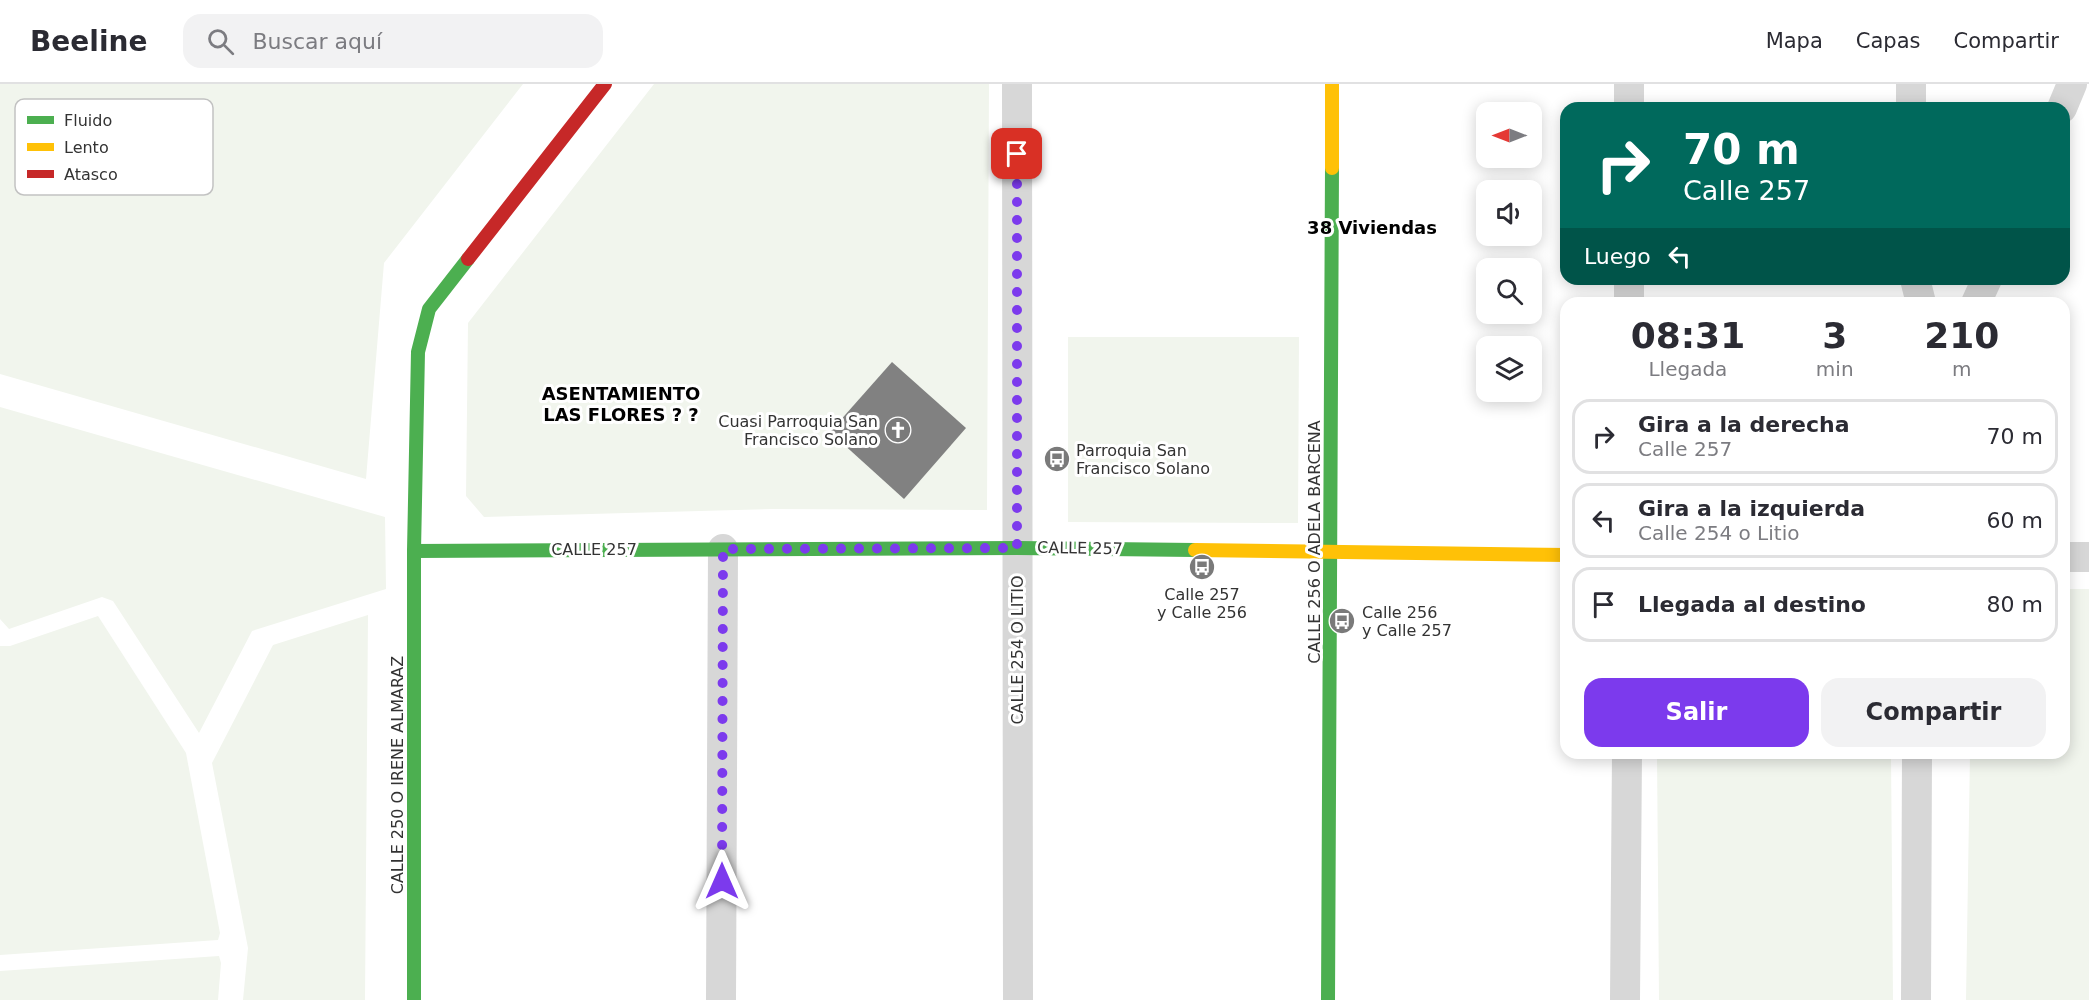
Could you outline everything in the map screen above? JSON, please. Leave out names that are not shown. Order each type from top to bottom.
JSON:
[{"type":"street","name":"CALLE 250 O IRENE ALMARAZ","points":[[414,1000],[414,551],[418,352],[429,309],[605,84]]},
{"type":"street","name":"CALLE 254 O LITIO","points":[[1017,84],[1018,1000]]},
{"type":"street","name":"CALLE 256 O ADELA BARCENA","points":[[1328,1000],[1332,84]]},
{"type":"street","points":[[1629,84],[1629,102]]},
{"type":"street","points":[[1911,84],[1911,102]]},
{"type":"street","points":[[2064,102],[2072,84]]},
{"type":"street","name":"CALLE 257","points":[[414,551],[1017,548],[1560,555]]},
{"type":"street","points":[[722,1000],[723,549]]},
{"type":"street","points":[[2070,557],[2089,557]]},
{"type":"street","points":[[1625,1000],[1628,759]]},
{"type":"street","points":[[1916,1000],[1917,759]]},
{"type":"shaded area","points":[[0,84],[523,84],[384,263],[366,479],[0,374]]},
{"type":"shaded area","points":[[654,84],[989,84],[987,510],[772,509],[484,517],[466,496],[468,323]]},
{"type":"shaded area","points":[[1068,337],[1299,337],[1298,523],[1068,522]]},
{"type":"shaded area","points":[[0,407],[385,517],[386,589],[252,631],[199,733],[113,601],[102,597],[9,629],[0,619]]},
{"type":"shaded area","points":[[2070,589],[2089,589],[2089,1000],[1966,1000],[1970,759],[2070,759]]},
{"type":"shaded area","points":[[368,615],[365,1000],[243,1000],[248,948],[212,763],[273,645]]},
{"type":"shaded area","points":[[98,616],[186,753],[220,933],[218,940],[0,955],[0,646],[10,646]]},
{"type":"shaded area","points":[[1657,759],[1891,759],[1893,1000],[1659,1000]]},
{"type":"shaded area","points":[[219,956],[221,963],[218,1000],[0,1000],[0,971]]},
{"type":"building","name":"Cuasi Parroquia San Francisco Solano","points":[[892,362],[966,428],[904,499],[830,432]]},
{"type":"traffic: fast","points":[[1328,1000],[1332,168]]},
{"type":"traffic: fast","points":[[414,1000],[414,551],[418,352],[429,309],[468,259]]},
{"type":"traffic: fast","points":[[414,551],[1017,548],[1195,550]]},
{"type":"traffic: slow","points":[[1332,84],[1332,168]]},
{"type":"traffic: slow","points":[[1195,550],[1560,555]]},
{"type":"traffic: jam","points":[[468,259],[605,84]]},
{"type":"place","name":"Cuasi Parroquia San Francisco Solano","points":[[898,430]]},
{"type":"place","name":"Parroquia San Francisco Solano","points":[[1057,459]]},
{"type":"place","name":"Calle 257 y Calle 256","points":[[1202,567]]},
{"type":"place","name":"Calle 256 y Calle 257","points":[[1342,621]]},
{"type":"district","name":"38 Viviendas","points":[[1372,227]]},
{"type":"district","name":"ASENTAMIENTO LAS FLORES ? ?","points":[[621,403]]},
{"type":"route","points":[[722,881],[723,549],[1017,548],[1017,154]]}]
